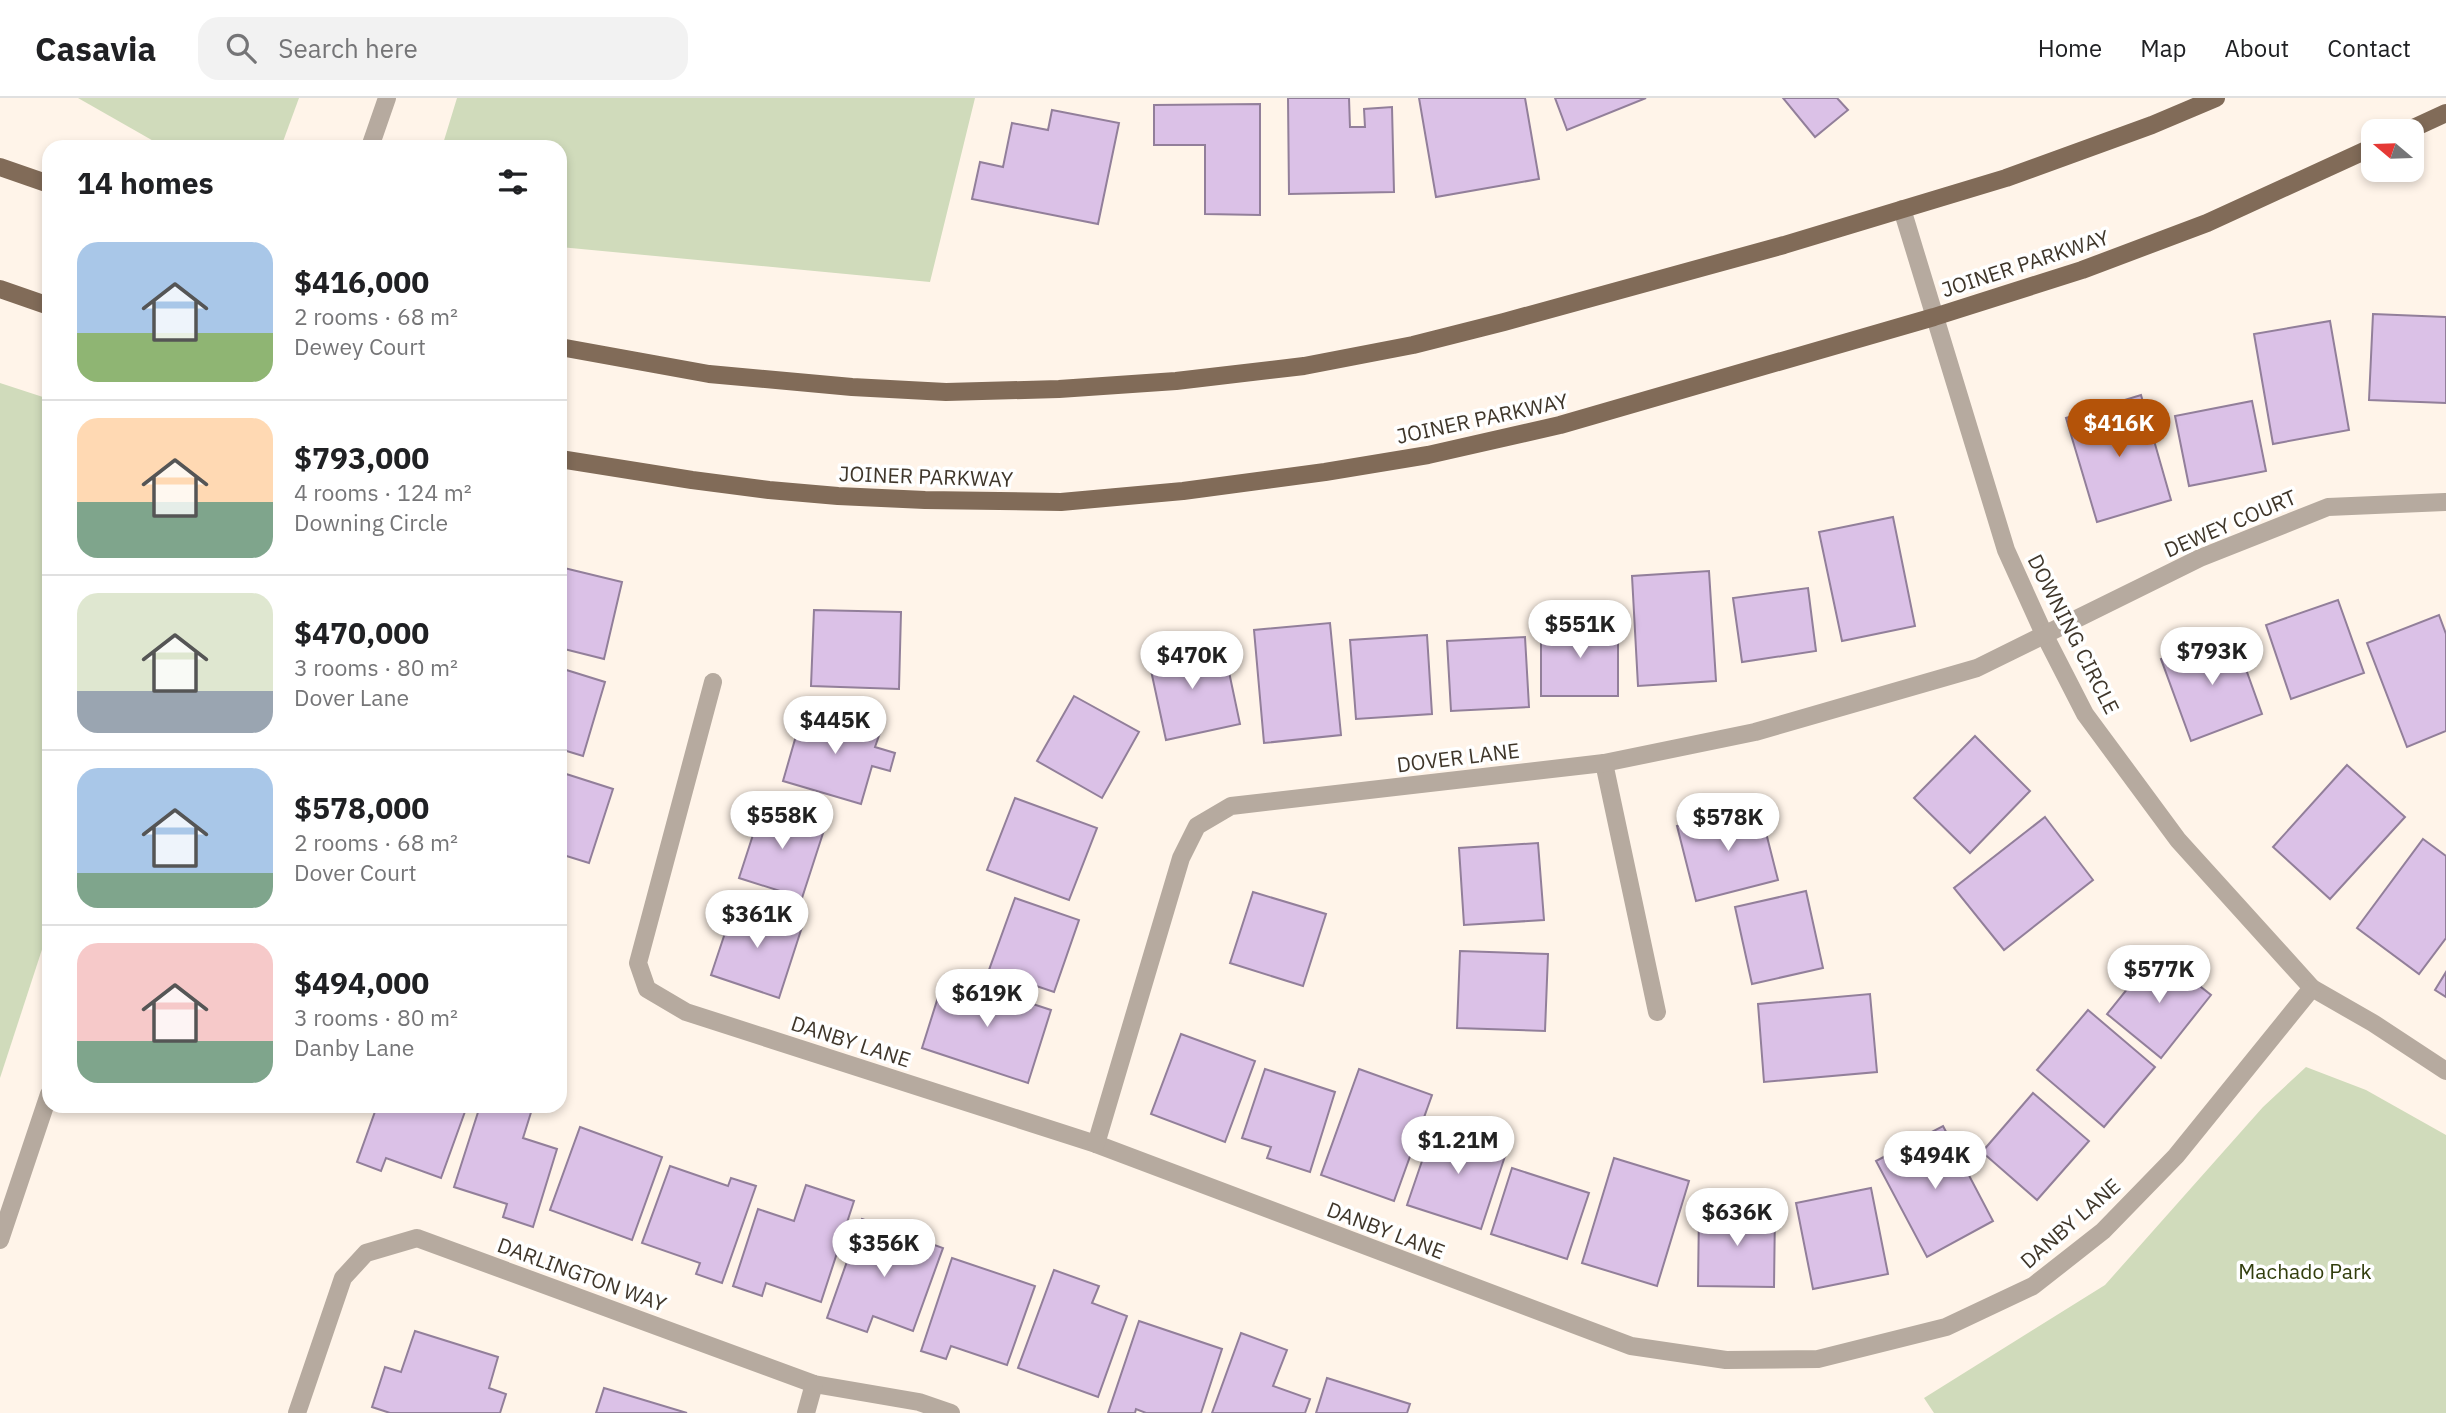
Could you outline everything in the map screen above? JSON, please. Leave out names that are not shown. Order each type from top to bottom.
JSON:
[{"type":"main road","points":[[567,347],[709,374],[852,387],[946,392],[1177,382],[1304,366],[1413,345],[1771,249],[2006,178],[2152,125],[2216,98]]},
{"type":"main road","points":[[2424,123],[2446,113]]},
{"type":"main road","name":"JOINER PARKWAY","points":[[567,460],[692,481],[838,496],[1060,502],[1183,491],[1428,455],[1560,425],[1934,317],[2082,270],[2207,223],[2361,152]]},
{"type":"main road","points":[[0,167],[42,182]]},
{"type":"main road","points":[[0,289],[42,304]]},
{"type":"street","points":[[372,140],[387,98]]},
{"type":"street","name":"DOWNING CIRCLE","points":[[1902,209],[2006,550],[2044,635],[2085,714],[2178,840],[2312,988],[2374,1023],[2446,1071]]},
{"type":"street","name":"DEWEY COURT","points":[[2044,635],[2200,558],[2328,507],[2445,502]]},
{"type":"street","name":"DOVER LANE","points":[[1096,1144],[1181,858],[1196,826],[1231,806],[1604,763],[1755,732],[1977,668],[2044,635]]},
{"type":"street","name":"DANBY LANE","points":[[713,682],[638,963],[647,989],[685,1012],[1096,1144],[1631,1346],[1726,1360],[1818,1359],[1946,1327],[2033,1286],[2102,1231],[2176,1156],[2312,988]]},
{"type":"street","points":[[1604,763],[1657,1012]]},
{"type":"street","points":[[0,1240],[43,1113]]},
{"type":"street","name":"DARLINGTON WAY","points":[[297,1413],[343,1278],[366,1253],[417,1238],[814,1384],[919,1402],[951,1413]]},
{"type":"street","points":[[806,1413],[814,1384]]},
{"type":"green space","points":[[78,98],[299,98],[284,140],[152,140]]},
{"type":"green space","points":[[457,98],[975,98],[930,282],[567,248],[567,140],[444,140]]},
{"type":"green space","points":[[0,383],[42,397],[42,949],[0,1078]]},
{"type":"green space","name":"Machado Park","points":[[2306,1067],[2366,1090],[2446,1135],[2446,1413],[1934,1413],[1924,1398],[2105,1285],[2263,1107]]},
{"type":"building","points":[[1288,98],[1349,98],[1350,127],[1365,127],[1364,109],[1392,107],[1394,192],[1289,194]]},
{"type":"building","points":[[1419,98],[1525,98],[1539,179],[1436,197]]},
{"type":"building","points":[[1555,98],[1646,98],[1567,130]]},
{"type":"building","points":[[1783,98],[1837,98],[1848,110],[1815,137]]},
{"type":"building","points":[[1260,104],[1260,215],[1205,214],[1205,145],[1154,145],[1154,105]]},
{"type":"building","points":[[1052,110],[1119,123],[1098,224],[972,199],[980,162],[1003,167],[1012,123],[1048,130]]},
{"type":"building","points":[[2373,314],[2446,317],[2446,403],[2369,400]]},
{"type":"building","points":[[2330,321],[2349,430],[2273,444],[2254,334]]},
{"type":"building","points":[[2141,395],[2171,500],[2097,522],[2066,418]]},
{"type":"building","points":[[2252,401],[2266,471],[2189,486],[2175,416]]},
{"type":"building","points":[[1893,517],[1915,626],[1842,641],[1819,532]]},
{"type":"building","points":[[567,569],[622,582],[604,659],[567,650]]},
{"type":"building","points":[[1709,571],[1716,681],[1638,686],[1632,576]]},
{"type":"building","points":[[1808,588],[1816,651],[1742,662],[1733,598]]},
{"type":"building","points":[[2338,600],[2364,673],[2291,699],[2266,625]]},
{"type":"building","points":[[814,610],[901,612],[899,689],[811,686]]},
{"type":"building","points":[[2439,615],[2446,634],[2446,731],[2407,747],[2367,643]]},
{"type":"building","points":[[1330,623],[1341,735],[1264,743],[1254,630]]},
{"type":"building","points":[[1541,623],[1618,623],[1618,696],[1541,696]]},
{"type":"building","points":[[2233,633],[2262,714],[2191,741],[2161,659]]},
{"type":"building","points":[[1427,635],[1432,714],[1356,719],[1350,640]]},
{"type":"building","points":[[1525,637],[1529,707],[1451,711],[1447,641]]},
{"type":"building","points":[[1195,642],[1199,659],[1225,653],[1240,724],[1166,740],[1147,652]]},
{"type":"building","points":[[567,670],[605,682],[583,756],[567,751]]},
{"type":"building","points":[[1074,696],[1139,732],[1102,798],[1037,761]]},
{"type":"building","points":[[804,708],[881,730],[875,747],[895,753],[890,771],[872,766],[861,804],[783,781]]},
{"type":"building","points":[[1975,736],[2030,791],[1970,853],[1914,798]]},
{"type":"building","points":[[2347,765],[2405,817],[2330,899],[2273,847]]},
{"type":"building","points":[[567,774],[613,789],[589,863],[567,856]]},
{"type":"building","points":[[1015,798],[1097,828],[1069,900],[987,870]]},
{"type":"building","points":[[763,804],[826,824],[802,898],[739,878]]},
{"type":"building","points":[[1759,805],[1778,880],[1696,901],[1677,826]]},
{"type":"building","points":[[2045,817],[2093,880],[2004,950],[1954,888]]},
{"type":"building","points":[[2423,839],[2446,856],[2446,938],[2419,974],[2357,928]]},
{"type":"building","points":[[1538,843],[1544,920],[1464,925],[1459,848]]},
{"type":"building","points":[[1806,891],[1823,968],[1752,984],[1735,907]]},
{"type":"building","points":[[1253,892],[1326,914],[1303,986],[1230,963]]},
{"type":"building","points":[[1015,898],[1079,920],[1054,992],[989,970]]},
{"type":"building","points":[[735,903],[803,924],[779,998],[711,975]]},
{"type":"building","points":[[1460,951],[1548,954],[1545,1031],[1457,1028]]},
{"type":"building","points":[[2157,952],[2211,995],[2161,1058],[2107,1014]]},
{"type":"building","points":[[2446,972],[2446,997],[2435,990]]},
{"type":"building","points":[[945,975],[1051,1010],[1028,1083],[922,1048]]},
{"type":"building","points":[[1870,994],[1877,1072],[1764,1082],[1758,1004]]},
{"type":"building","points":[[2088,1010],[2155,1067],[2104,1127],[2037,1070]]},
{"type":"building","points":[[1181,1034],[1255,1061],[1225,1142],[1151,1114]]},
{"type":"building","points":[[1265,1069],[1335,1092],[1310,1172],[1267,1158],[1271,1147],[1242,1138]]},
{"type":"building","points":[[1359,1069],[1432,1095],[1394,1201],[1321,1175]]},
{"type":"building","points":[[2033,1093],[2089,1141],[2037,1200],[1982,1152]]},
{"type":"building","points":[[374,1113],[464,1113],[441,1178],[386,1158],[381,1171],[357,1162]]},
{"type":"building","points":[[478,1113],[531,1113],[523,1138],[557,1149],[533,1227],[503,1217],[507,1204],[454,1187]]},
{"type":"building","points":[[1435,1123],[1508,1147],[1481,1229],[1407,1205]]},
{"type":"building","points":[[1943,1126],[1993,1221],[1927,1257],[1876,1161]]},
{"type":"building","points":[[580,1127],[662,1157],[632,1240],[550,1210]]},
{"type":"building","points":[[1614,1158],[1689,1181],[1657,1286],[1582,1263]]},
{"type":"building","points":[[670,1166],[728,1186],[731,1178],[756,1186],[722,1283],[696,1274],[700,1263],[642,1243]]},
{"type":"building","points":[[1512,1168],[1589,1193],[1567,1259],[1491,1234]]},
{"type":"building","points":[[806,1185],[854,1201],[821,1302],[766,1283],[762,1296],[733,1286],[758,1209],[794,1221]]},
{"type":"building","points":[[1871,1188],[1888,1274],[1813,1289],[1796,1203]]},
{"type":"building","points":[[1699,1210],[1775,1210],[1774,1287],[1698,1286]]},
{"type":"building","points":[[862,1219],[943,1248],[913,1331],[873,1316],[867,1332],[827,1318]]},
{"type":"building","points":[[952,1258],[1035,1286],[1007,1365],[951,1346],[946,1359],[921,1351]]},
{"type":"building","points":[[1054,1270],[1099,1286],[1092,1303],[1127,1316],[1098,1397],[1018,1368]]},
{"type":"building","points":[[1139,1321],[1222,1349],[1201,1413],[1146,1413],[1136,1409],[1135,1413],[1108,1413]]},
{"type":"building","points":[[415,1331],[498,1357],[489,1388],[506,1394],[500,1413],[390,1413],[372,1407],[385,1367],[401,1372]]},
{"type":"building","points":[[1241,1333],[1287,1350],[1273,1386],[1310,1399],[1305,1413],[1212,1413]]},
{"type":"building","points":[[1327,1378],[1410,1404],[1407,1413],[1316,1413]]},
{"type":"building","points":[[604,1388],[687,1413],[596,1413]]}]
